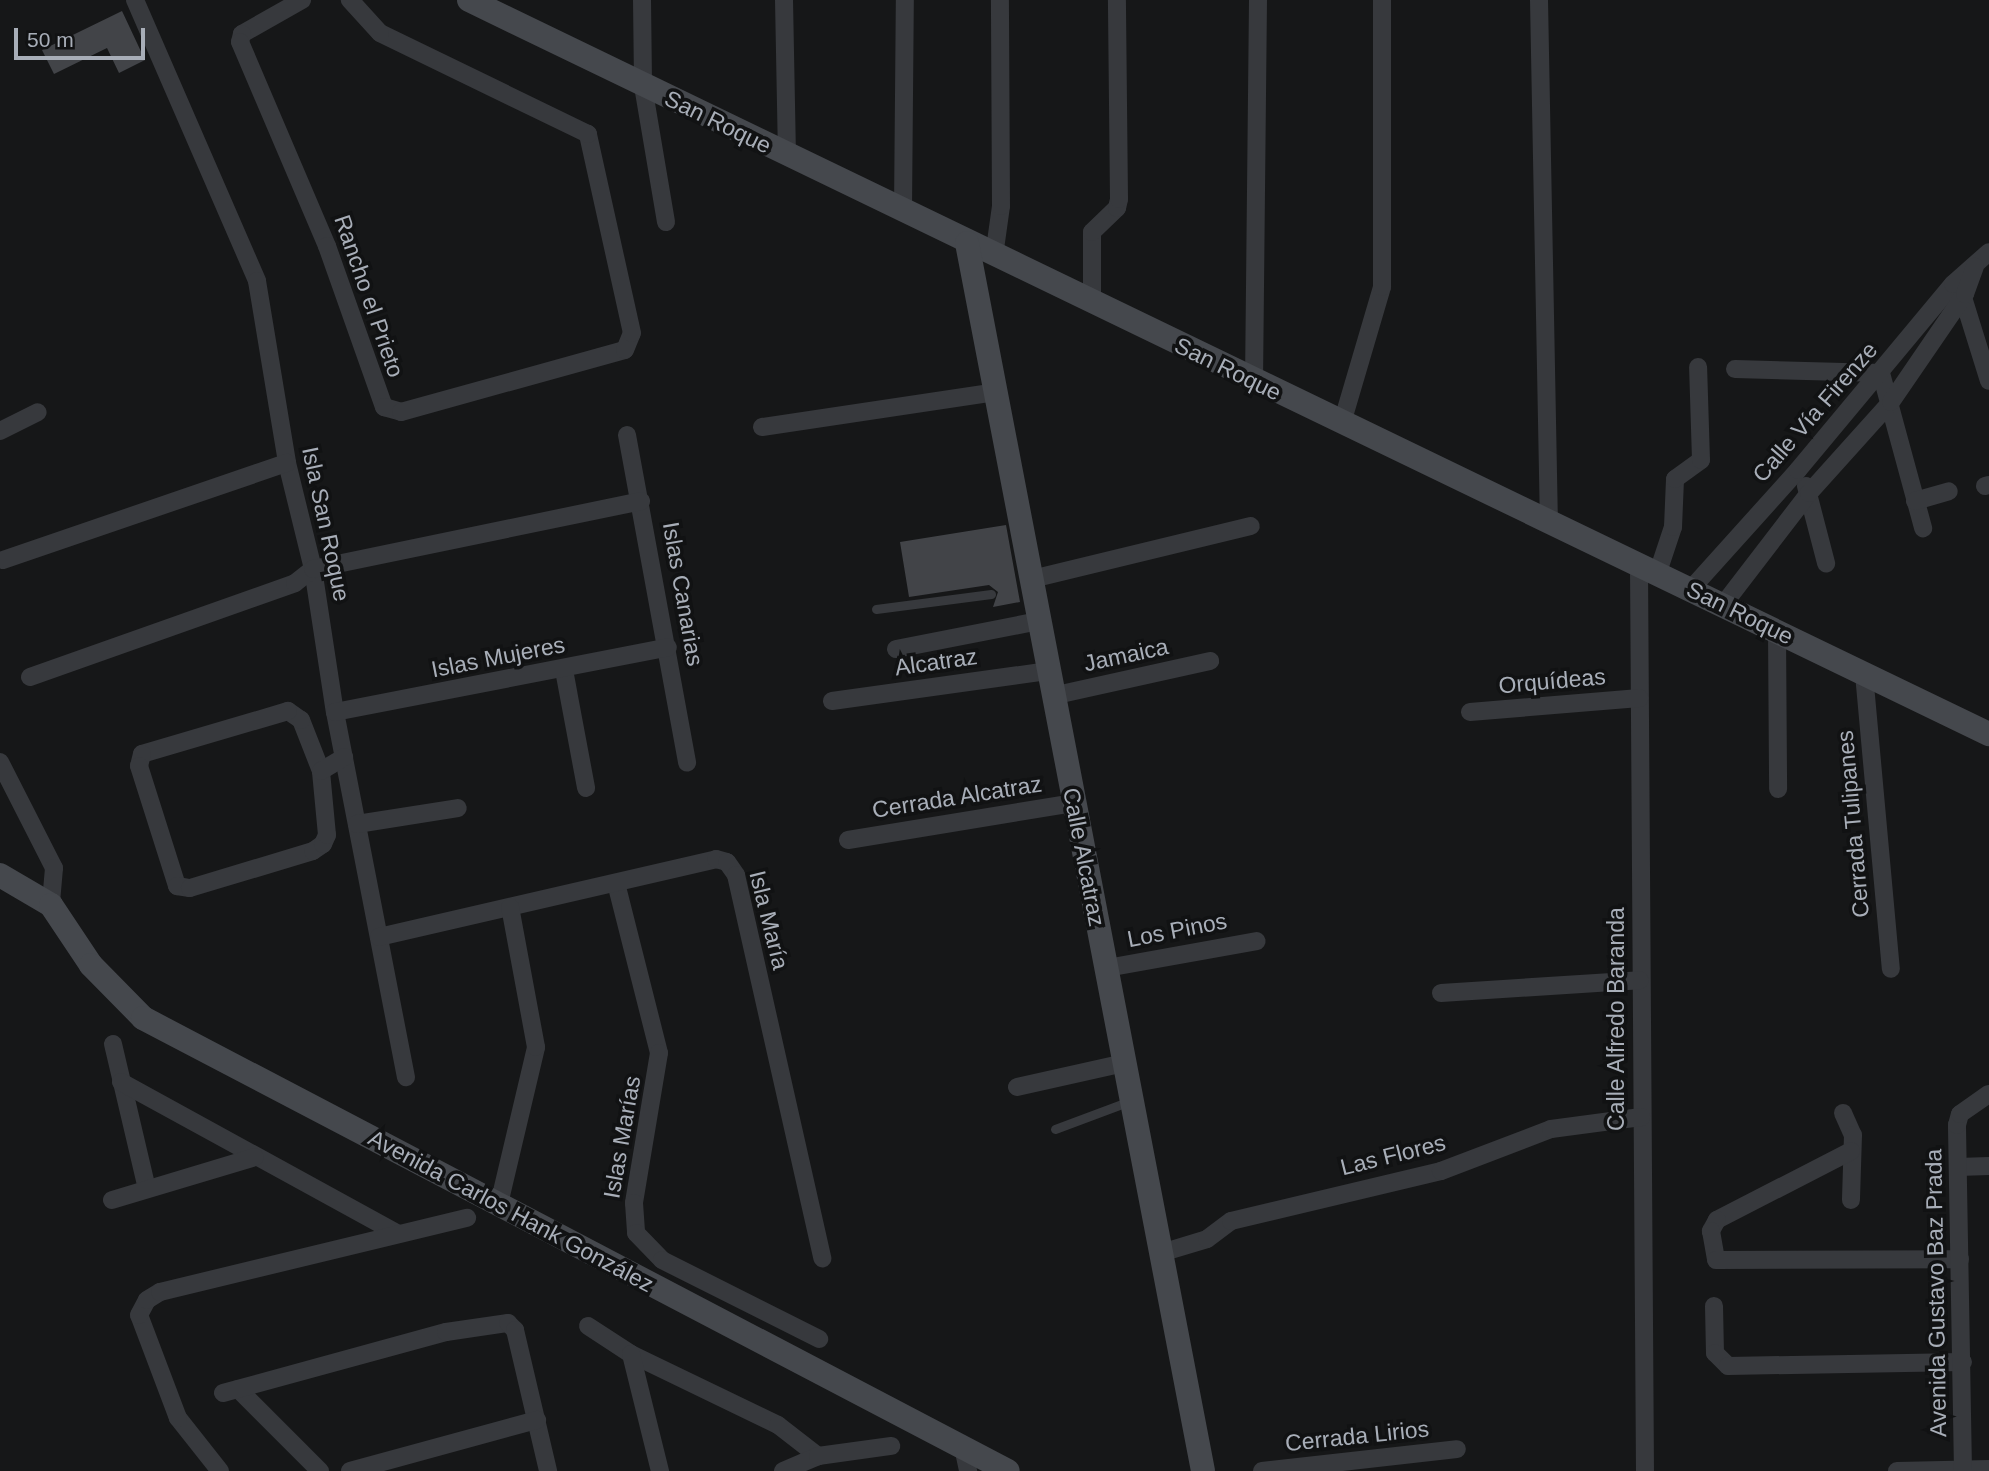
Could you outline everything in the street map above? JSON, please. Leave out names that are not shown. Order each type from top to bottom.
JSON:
[{"type":"main road","name":"San Roque","points":[[469,0],[1254,382],[1989,733]]},
{"type":"main road","name":"Calle Alcatraz","points":[[967,243],[995,392],[1025,585],[1039,621],[1203,1471]]},
{"type":"main road","points":[[0,875],[51,905]]},
{"type":"main road","name":"Avenida Carlos Hank González","points":[[51,905],[91,965],[143,1018],[499,1205],[965,1459],[1008,1471]]},
{"type":"street","name":"Isla San Roque","points":[[135,0],[257,281],[287,463],[313,569],[335,712],[406,1077]]},
{"type":"street","name":"Rancho el Prieto","points":[[302,0],[253,27],[240,43],[327,246],[384,407],[401,412],[619,354],[630,346],[632,333],[594,144],[588,134],[380,33],[350,0]]},
{"type":"street","points":[[642,0],[643,86],[666,222]]},
{"type":"street","points":[[784,0],[788,155]]},
{"type":"street","points":[[903,209],[905,0]]},
{"type":"street","points":[[994,256],[1001,206],[1000,0]]},
{"type":"street","points":[[1092,303],[1092,232],[1118,208],[1119,199],[1117,0]]},
{"type":"street","points":[[1254,382],[1258,0]]},
{"type":"street","points":[[1342,422],[1381,297],[1382,0]]},
{"type":"street","points":[[1539,0],[1549,524]]},
{"type":"street","name":"Calle Vía Firenze","points":[[1723,605],[1809,493],[1891,402],[1959,289],[1989,252]]},
{"type":"street","points":[[1959,289],[1989,381]]},
{"type":"street","name":"Calle Vía Firenze","points":[[1691,589],[1881,373],[1959,289]]},
{"type":"street","name":"Calle Alfredo Baranda","points":[[1645,1471],[1639,698],[1648,571],[1673,527],[1675,479],[1701,460],[1698,367]]},
{"type":"street","points":[[1735,369],[1881,373],[1923,528]]},
{"type":"street","points":[[762,427],[995,392]]},
{"type":"street","points":[[0,431],[38,412]]},
{"type":"street","name":"Islas Canarias","points":[[627,435],[668,647],[687,763]]},
{"type":"street","points":[[3,560],[287,463]]},
{"type":"street","points":[[1798,470],[1809,493],[1826,563]]},
{"type":"street","points":[[1916,501],[1949,491]]},
{"type":"street","points":[[30,677],[295,583],[313,569],[641,501]]},
{"type":"street","points":[[1025,585],[1251,526]]},
{"type":"street","points":[[896,649],[1039,621]]},
{"type":"street","points":[[1777,631],[1778,789]]},
{"type":"street","name":"Islas Mujeres","points":[[335,712],[564,670],[668,647]]},
{"type":"street","name":"Jamaica","points":[[1052,696],[1210,661]]},
{"type":"street","points":[[564,670],[586,788]]},
{"type":"street","name":"Alcatraz","points":[[832,701],[1047,671]]},
{"type":"street","name":"Cerrada Tulipanes","points":[[1864,674],[1891,969]]},
{"type":"street","name":"Orquídeas","points":[[1470,712],[1639,698]]},
{"type":"street","points":[[288,711],[301,720],[321,771],[327,835],[323,844],[313,851],[190,888],[177,886],[139,766],[142,754],[288,711]]},
{"type":"street","points":[[321,771],[344,757]]},
{"type":"street","points":[[0,762],[54,868],[51,905]]},
{"type":"street","name":"Cerrada Alcatraz","points":[[848,840],[1073,803]]},
{"type":"street","points":[[357,824],[458,808]]},
{"type":"street","name":"Isla María","points":[[379,937],[716,859],[727,862],[736,875],[822,1258]]},
{"type":"street","name":"Islas Marías","points":[[616,883],[659,1053],[634,1203],[636,1233],[662,1259],[819,1339]]},
{"type":"street","points":[[499,1205],[536,1047],[510,907]]},
{"type":"street","name":"Los Pinos","points":[[1107,968],[1256,941]]},
{"type":"street","points":[[1441,993],[1640,979]]},
{"type":"street","points":[[113,1044],[146,1189]]},
{"type":"street","points":[[1017,1087],[1125,1063]]},
{"type":"street","points":[[121,1082],[397,1233]]},
{"type":"street","name":"Avenida Gustavo Baz Prada","points":[[1963,1470],[1959,1114],[1989,1094]]},
{"type":"street","points":[[1843,1113],[1853,1135],[1850,1200]]},
{"type":"street","name":"Las Flores","points":[[1160,1253],[1207,1238],[1231,1221],[1441,1171],[1551,1129],[1641,1117]]},
{"type":"street","points":[[1851,1151],[1717,1220],[1711,1231],[1716,1260],[1961,1259]]},
{"type":"street","points":[[112,1200],[256,1157]]},
{"type":"street","points":[[1958,1167],[1989,1166]]},
{"type":"street","points":[[220,1471],[178,1418],[139,1315],[147,1300],[160,1292],[467,1218]]},
{"type":"street","points":[[1714,1306],[1715,1353],[1728,1366],[1963,1362]]},
{"type":"street","points":[[320,1471],[230,1391],[446,1332],[508,1323],[515,1331],[548,1471]]},
{"type":"street","points":[[588,1326],[631,1354],[778,1424],[818,1457]]},
{"type":"street","points":[[631,1354],[660,1471]]},
{"type":"street","points":[[350,1471],[537,1420]]},
{"type":"street","points":[[783,1471],[818,1457],[891,1446]]},
{"type":"street","name":"Cerrada Lirios","points":[[1262,1471],[1457,1449]]},
{"type":"street","points":[[1897,1471],[1989,1469]]},
{"type":"lane","points":[[876,609],[991,594]]},
{"type":"lane","points":[[1055,1129],[1132,1100]]},
{"type":"building","points":[[122,11],[145,60],[119,73],[107,48],[54,74],[42,50]]},
{"type":"building","points":[[1006,525],[1020,602],[993,607],[998,592],[989,585],[909,597],[900,542]]}]
